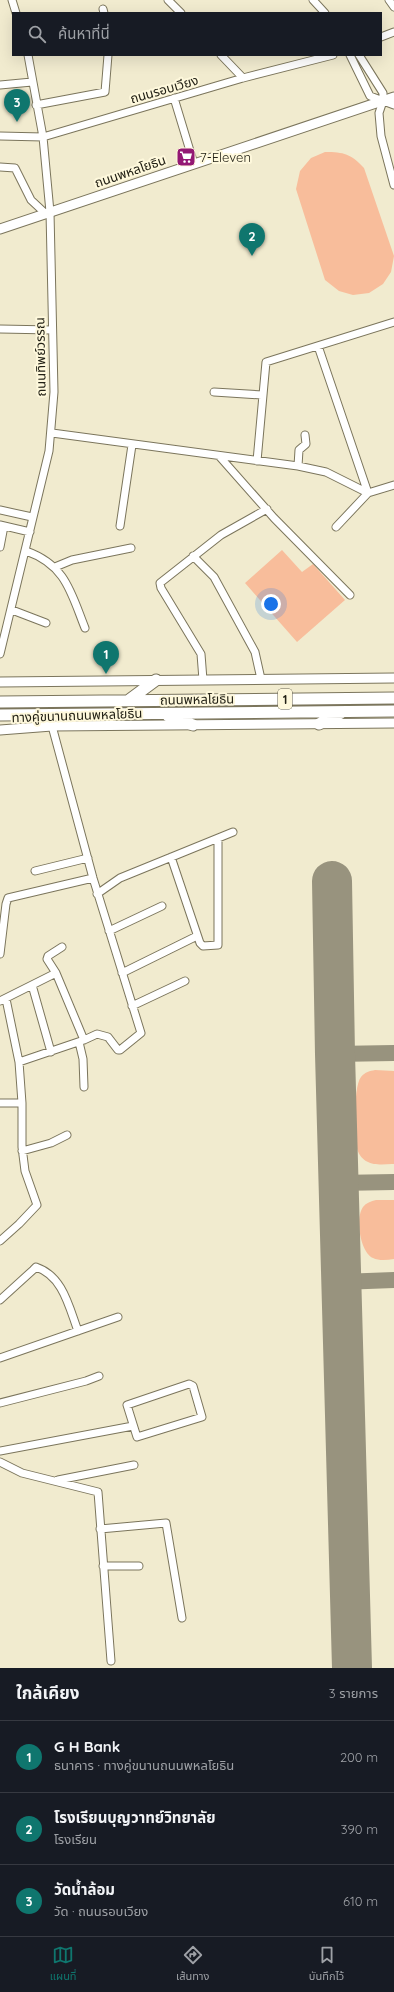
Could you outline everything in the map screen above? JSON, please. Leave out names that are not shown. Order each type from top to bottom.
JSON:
[{"type":"highway","points":[[129,700],[156,680]]},
{"type":"highway","name":"ถนนพหลโยธิน","points":[[0,702],[394,698]]},
{"type":"highway","points":[[319,724],[345,711]]},
{"type":"highway","name":"ถนนพหลโยธิน","points":[[0,715],[394,711]]},
{"type":"highway","points":[[161,714],[193,725]]},
{"type":"main road","name":"ถนนพหลโยธิน","points":[[0,229],[383,101],[394,99]]},
{"type":"main road","name":"1","points":[[0,682],[394,678]]},
{"type":"main road","name":"ทางคู่ขนานถนนพหลโยธิน","points":[[0,730],[52,726],[394,723]]},
{"type":"street","points":[[12,0],[16,12]]},
{"type":"street","points":[[168,0],[180,12]]},
{"type":"street","points":[[313,0],[324,12]]},
{"type":"street","points":[[389,0],[394,7]]},
{"type":"street","points":[[382,37],[394,32]]},
{"type":"street","name":"ถนนทิพย์วรรณ","points":[[0,654],[12,610],[52,433],[54,392],[48,213],[42,137],[28,56]]},
{"type":"street","points":[[36,105],[105,92],[108,56]]},
{"type":"street","points":[[222,56],[243,78]]},
{"type":"street","name":"ถนนรอบเวียง","points":[[0,136],[42,137],[243,78],[329,56]]},
{"type":"street","points":[[350,56],[370,96],[394,105]]},
{"type":"street","points":[[360,56],[383,93],[383,101],[379,113],[381,136],[394,186]]},
{"type":"street","points":[[0,85],[32,82]]},
{"type":"street","points":[[174,98],[194,164]]},
{"type":"street","points":[[0,167],[15,168],[31,200],[48,213]]},
{"type":"street","points":[[257,461],[266,362],[394,322]]},
{"type":"street","points":[[0,328],[52,330]]},
{"type":"street","points":[[318,346],[368,493]]},
{"type":"street","points":[[214,392],[262,395]]},
{"type":"street","points":[[52,433],[220,457],[298,466],[326,472],[368,493]]},
{"type":"street","points":[[298,466],[299,450],[306,444],[306,435]]},
{"type":"street","points":[[120,526],[132,445]]},
{"type":"street","points":[[220,457],[267,509],[350,595]]},
{"type":"street","points":[[336,527],[368,493],[394,485]]},
{"type":"street","points":[[203,680],[201,654],[161,588],[160,583],[221,535],[267,509]]},
{"type":"street","points":[[0,510],[32,517]]},
{"type":"street","points":[[0,547],[2,526],[30,532]]},
{"type":"street","points":[[55,567],[72,560],[131,548]]},
{"type":"street","points":[[26,550],[55,567],[66,583],[85,628]]},
{"type":"street","points":[[193,556],[214,576],[255,652],[261,679]]},
{"type":"street","points":[[12,610],[46,623]]},
{"type":"street","points":[[19,1062],[82,1041],[97,1034],[102,1034],[108,1037],[118,1050],[123,1048],[141,1033],[93,878],[52,726]]},
{"type":"street","points":[[98,894],[120,878],[233,832]]},
{"type":"street","points":[[171,857],[201,945],[216,945],[220,943],[218,838]]},
{"type":"street","points":[[35,871],[88,858]]},
{"type":"street","points":[[0,954],[8,898],[93,878]]},
{"type":"street","points":[[109,931],[162,906]]},
{"type":"street","points":[[122,973],[197,936]]},
{"type":"street","points":[[62,947],[47,958],[56,973],[82,1041],[84,1087]]},
{"type":"street","points":[[0,1240],[19,1224],[36,1205],[22,1151],[22,1103],[19,1062],[3,1000],[56,973]]},
{"type":"street","points":[[132,1006],[185,981]]},
{"type":"street","points":[[32,984],[51,1052]]},
{"type":"street","points":[[0,1103],[22,1103]]},
{"type":"street","points":[[22,1151],[51,1142],[67,1134]]},
{"type":"street","points":[[0,1300],[36,1267],[42,1269],[58,1281],[78,1331]]},
{"type":"street","points":[[0,1358],[118,1317]]},
{"type":"street","points":[[0,1403],[79,1384],[98,1376]]},
{"type":"street","points":[[189,1384],[193,1386],[202,1417],[137,1437],[133,1426],[127,1405],[189,1384]]},
{"type":"street","points":[[0,1451],[133,1426]]},
{"type":"street","points":[[0,1462],[22,1473],[56,1480],[98,1492],[111,1662]]},
{"type":"street","points":[[56,1480],[134,1465]]},
{"type":"street","points":[[100,1529],[166,1523],[182,1618]]},
{"type":"street","points":[[103,1566],[139,1566]]},
{"type":"shaded area","points":[[325,152],[342,153],[347,155],[364,168],[394,256],[391,272],[383,284],[369,293],[353,295],[339,291],[325,280],[296,189],[300,171],[311,158]]},
{"type":"shaded area","points":[[282,550],[302,572],[313,564],[345,600],[297,642],[245,583]]},
{"type":"shaded area","points":[[375,1070],[394,1071],[394,1164],[371,1163],[363,1159],[357,1149],[355,1112],[358,1082],[364,1074]]},
{"type":"shaded area","points":[[376,1200],[394,1200],[394,1259],[380,1260],[373,1258],[369,1255],[362,1242],[359,1226],[361,1212],[366,1204]]},
{"type":"taxiway","points":[[335,1054],[394,1053]]},
{"type":"taxiway","points":[[338,1183],[394,1182]]},
{"type":"taxiway","points":[[341,1282],[394,1280]]},
{"type":"runway","points":[[332,881],[335,1054],[352,1668]]},
{"type":"place","name":"วัดน้ำล้อม","points":[[17,122]]},
{"type":"place","name":"7-Eleven","points":[[186,157]]},
{"type":"place","name":"โรงเรียนบุญวาทย์วิทยาลัย","points":[[252,256]]},
{"type":"place","name":"G H Bank","points":[[106,674]]}]
